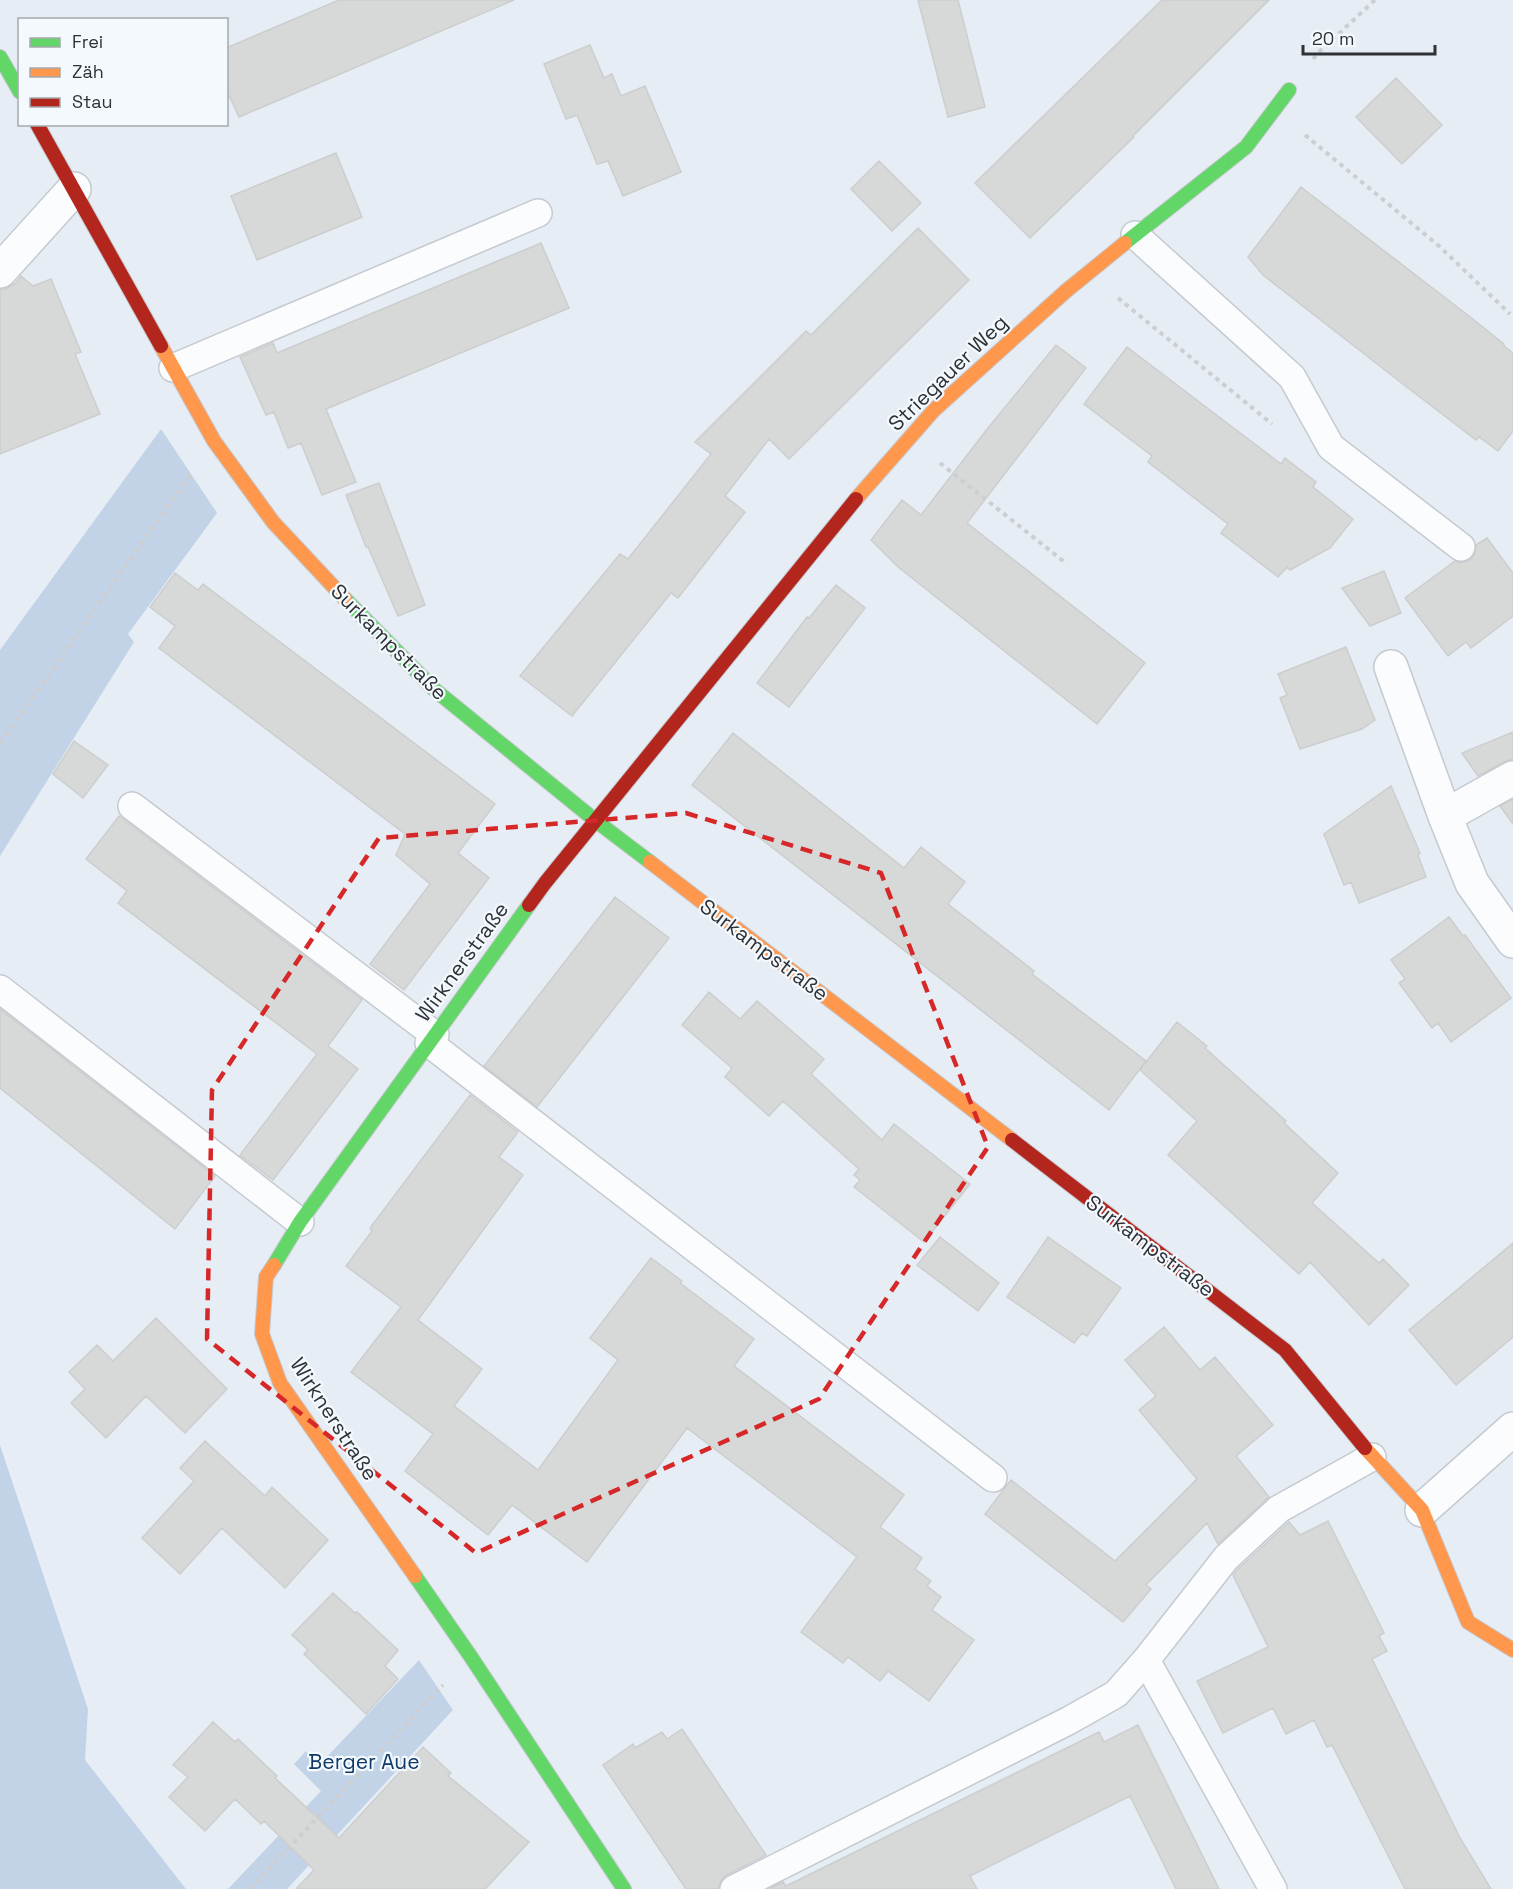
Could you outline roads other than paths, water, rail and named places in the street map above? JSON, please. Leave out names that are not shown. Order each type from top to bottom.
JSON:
[{"type":"street","points":[[0,57],[18,88]]},
{"type":"street","name":"Striegauer Weg","points":[[596,821],[837,521],[934,410],[1087,273],[1246,147],[1289,90]]},
{"type":"street","name":"Surkampstraße","points":[[39,126],[214,441],[273,522],[337,591],[435,690],[596,821],[1285,1350],[1372,1457],[1422,1510],[1468,1622],[1513,1650]]},
{"type":"street","points":[[0,271],[74,189]]},
{"type":"street","points":[[1391,667],[1472,883],[1513,941]]},
{"type":"street","points":[[1445,816],[1513,778]]},
{"type":"street","name":"Wirknerstraße","points":[[596,821],[545,883],[300,1222],[266,1276],[262,1334],[280,1383],[471,1657],[624,1889]]},
{"type":"street","points":[[1422,1510],[1513,1429]]},
{"type":"lane","points":[[172,368],[538,213]]},
{"type":"lane","points":[[1135,235],[1292,377],[1331,447],[1461,547]]},
{"type":"lane","points":[[132,806],[993,1478]]},
{"type":"lane","points":[[0,989],[300,1222]]},
{"type":"lane","points":[[734,1889],[1068,1721],[1116,1694],[1146,1660],[1226,1558],[1279,1509],[1372,1457]]},
{"type":"lane","points":[[1146,1660],[1270,1888]]},
{"type":"park label","name":"Berger Aue","points":[[364,1762]]}]
